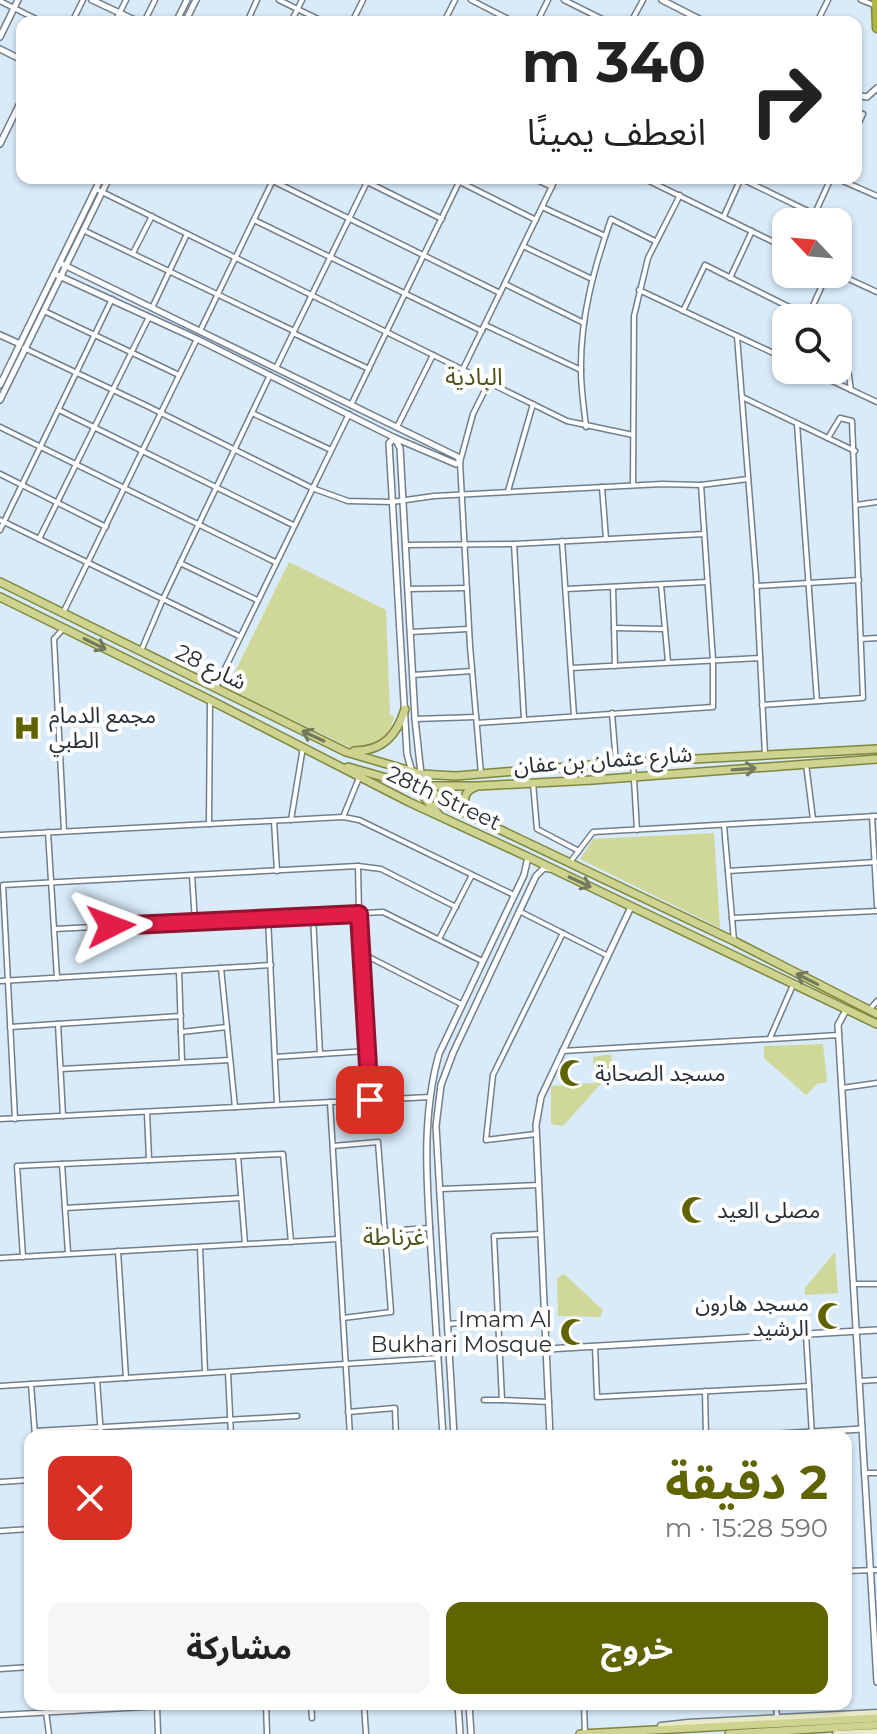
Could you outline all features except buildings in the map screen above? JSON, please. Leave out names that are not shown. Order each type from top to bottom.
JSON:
[{"type":"highway","points":[[876,0],[877,28]]},
{"type":"main road","name":"شارع 28","points":[[0,582],[346,752],[417,773]]},
{"type":"main road","name":"28th Street","points":[[0,597],[442,818],[877,1024]]},
{"type":"main road","points":[[346,752],[380,747],[393,736],[405,709]]},
{"type":"main road","name":"شارع عثمان بن عفان","points":[[417,773],[481,774],[616,763],[877,749]]},
{"type":"main road","name":"شارع عثمان بن عفان","points":[[334,763],[415,786],[478,786],[874,760]]},
{"type":"main road","points":[[417,773],[425,786]]},
{"type":"main road","points":[[417,773],[415,786],[442,818]]},
{"type":"main road","name":"28th Street","points":[[425,786],[444,803],[734,941],[873,1012]]},
{"type":"main road","points":[[477,818],[465,807],[464,797],[469,790],[478,786]]},
{"type":"main road","points":[[646,1728],[690,1729],[877,1716]]},
{"type":"main road","points":[[582,1734],[688,1723],[877,1716]]},
{"type":"main road","points":[[729,1734],[877,1725]]},
{"type":"main road","points":[[836,1734],[877,1732]]},
{"type":"street","points":[[0,37],[18,0]]},
{"type":"street","points":[[92,0],[124,16]]},
{"type":"street","points":[[119,14],[126,0]]},
{"type":"street","points":[[279,0],[312,16]]},
{"type":"street","points":[[294,16],[302,0]]},
{"type":"street","points":[[471,0],[502,16]]},
{"type":"street","points":[[564,0],[596,16]]},
{"type":"street","points":[[662,0],[693,16]]},
{"type":"street","points":[[861,0],[876,6]]},
{"type":"street","points":[[0,1],[30,16]]},
{"type":"street","points":[[0,144],[16,111]]},
{"type":"street","points":[[63,264],[83,230],[100,184]]},
{"type":"street","points":[[0,385],[43,310],[104,184]]},
{"type":"street","points":[[200,331],[272,184]]},
{"type":"street","points":[[282,184],[500,293]]},
{"type":"street","points":[[276,368],[366,184]]},
{"type":"street","points":[[376,184],[442,219]]},
{"type":"street","points":[[351,405],[458,184]]},
{"type":"street","points":[[468,184],[536,220]]},
{"type":"street","points":[[546,184],[552,187]]},
{"type":"street","points":[[463,369],[553,184]]},
{"type":"street","points":[[657,184],[772,241]]},
{"type":"street","points":[[724,216],[738,184]]},
{"type":"street","points":[[753,184],[802,208]]},
{"type":"street","points":[[817,208],[831,184]]},
{"type":"street","points":[[848,184],[877,196]]},
{"type":"street","points":[[99,190],[567,421],[633,435]]},
{"type":"street","points":[[633,485],[634,316],[655,241],[680,195]]},
{"type":"street","points":[[542,207],[605,236]]},
{"type":"street","points":[[134,253],[153,216]]},
{"type":"street","points":[[586,427],[581,370],[584,323],[592,279],[611,219],[655,241]]},
{"type":"street","points":[[254,220],[482,331]]},
{"type":"street","points":[[83,230],[369,369]]},
{"type":"street","points":[[730,278],[752,231]]},
{"type":"street","points":[[152,308],[187,233]]},
{"type":"street","points":[[523,246],[592,279]]},
{"type":"street","points":[[63,264],[458,457],[460,462]]},
{"type":"street","points":[[683,311],[705,265],[783,304]]},
{"type":"street","points":[[58,275],[197,339],[395,438],[456,464],[460,462]]},
{"type":"street","points":[[0,400],[22,346],[58,275]]},
{"type":"street","points":[[852,280],[877,292]]},
{"type":"street","points":[[505,284],[584,323]]},
{"type":"street","points":[[639,290],[772,352]]},
{"type":"street","points":[[0,530],[112,299]]},
{"type":"street","points":[[43,310],[179,375]]},
{"type":"street","points":[[39,539],[149,317]]},
{"type":"street","points":[[485,325],[581,370]]},
{"type":"street","points":[[0,335],[312,488],[348,501],[392,502],[462,494],[633,485],[701,485],[748,479]]},
{"type":"street","points":[[737,336],[765,755]]},
{"type":"street","points":[[63,614],[197,339]]},
{"type":"street","points":[[397,427],[433,355]]},
{"type":"street","points":[[140,653],[270,375]]},
{"type":"street","points":[[481,774],[460,462],[473,414],[489,382]]},
{"type":"street","points":[[838,384],[877,402]]},
{"type":"street","points":[[850,384],[851,390]]},
{"type":"street","points":[[742,397],[855,451]]},
{"type":"street","points":[[508,492],[533,404]]},
{"type":"street","points":[[59,410],[293,525]]},
{"type":"street","points":[[252,413],[331,450]]},
{"type":"street","points":[[215,689],[349,414]]},
{"type":"street","points":[[762,705],[863,698],[852,421],[840,418],[828,438]]},
{"type":"street","points":[[797,424],[817,701]]},
{"type":"street","points":[[0,427],[275,562]]},
{"type":"street","points":[[395,438],[400,448],[417,773]]},
{"type":"street","points":[[395,438],[389,443],[407,754],[417,773]]},
{"type":"street","points":[[0,474],[106,527]]},
{"type":"street","points":[[415,719],[524,719],[713,707],[713,660],[701,485]]},
{"type":"street","points":[[602,487],[606,539]]},
{"type":"street","points":[[856,505],[877,502]]},
{"type":"street","points":[[2,521],[240,636]]},
{"type":"street","points":[[406,545],[514,544],[704,534]]},
{"type":"street","points":[[562,541],[574,716]]},
{"type":"street","points":[[514,544],[524,719]]},
{"type":"street","points":[[180,563],[257,600]]},
{"type":"street","points":[[756,586],[859,580]]},
{"type":"street","points":[[566,589],[708,582]]},
{"type":"street","points":[[661,585],[668,663]]},
{"type":"street","points":[[613,587],[615,666]]},
{"type":"street","points":[[408,589],[467,588]]},
{"type":"street","points":[[614,628],[665,629]]},
{"type":"street","points":[[63,629],[54,639],[64,831]]},
{"type":"street","points":[[410,632],[469,629]]},
{"type":"street","points":[[861,639],[877,638]]},
{"type":"street","points":[[571,668],[760,658]]},
{"type":"street","points":[[413,675],[472,671]]},
{"type":"street","points":[[209,824],[210,700]]},
{"type":"street","points":[[612,713],[616,763]]},
{"type":"street","points":[[291,820],[303,747]]},
{"type":"street","points":[[633,762],[637,830]]},
{"type":"street","points":[[806,764],[813,819]]},
{"type":"street","points":[[343,817],[360,777]]},
{"type":"street","points":[[533,783],[537,829],[579,851]]},
{"type":"street","points":[[570,863],[593,832],[875,816],[877,909],[732,918]]},
{"type":"street","points":[[0,835],[343,817],[359,820],[514,895]]},
{"type":"street","points":[[274,820],[277,871]]},
{"type":"street","points":[[724,825],[734,941]]},
{"type":"street","points":[[48,832],[57,978]]},
{"type":"street","points":[[443,1430],[427,1167],[430,1097],[439,1054],[524,875],[528,857]]},
{"type":"street","points":[[728,871],[876,862]]},
{"type":"street","points":[[15,1119],[3,885],[358,866],[381,869],[456,907]]},
{"type":"street","points":[[358,866],[370,1100]]},
{"type":"street","points":[[454,1430],[436,1126],[441,1085],[532,884],[544,868],[552,869]]},
{"type":"street","points":[[192,875],[195,922]]},
{"type":"street","points":[[439,939],[472,875]]},
{"type":"street","points":[[524,875],[529,877],[532,884]]},
{"type":"street","points":[[550,1430],[536,1134],[541,1097],[631,907]]},
{"type":"street","points":[[519,911],[608,956]]},
{"type":"street","points":[[55,929],[383,912],[482,961]]},
{"type":"street","points":[[313,916],[320,1054]]},
{"type":"street","points":[[268,918],[277,1105]]},
{"type":"street","points":[[536,1134],[486,1140],[487,1119],[493,1075],[563,933]]},
{"type":"street","points":[[361,953],[461,1004]]},
{"type":"street","points":[[0,981],[271,965]]},
{"type":"street","points":[[221,968],[235,1107]]},
{"type":"street","points":[[179,971],[182,1062]]},
{"type":"street","points":[[770,1039],[793,985]]},
{"type":"street","points":[[873,1012],[877,1001]]},
{"type":"street","points":[[846,1010],[838,1025],[864,1473],[874,1570],[877,1682]]},
{"type":"street","points":[[10,1027],[181,1016]]},
{"type":"street","points":[[58,1024],[63,1116]]},
{"type":"street","points":[[181,1032],[227,1027]]},
{"type":"street","points":[[562,1051],[839,1035]]},
{"type":"street","points":[[275,1057],[367,1051]]},
{"type":"street","points":[[61,1069],[230,1060]]},
{"type":"street","points":[[842,1088],[877,1083]]},
{"type":"street","points":[[0,1119],[430,1097]]},
{"type":"street","points":[[330,1102],[350,1430]]},
{"type":"street","points":[[147,1112],[149,1160]]},
{"type":"street","points":[[333,1146],[378,1142],[391,1312],[343,1318]]},
{"type":"street","points":[[23,1257],[17,1166],[283,1154],[291,1242]]},
{"type":"street","points":[[238,1156],[245,1244]]},
{"type":"street","points":[[62,1164],[68,1254]]},
{"type":"street","points":[[441,1189],[539,1185]]},
{"type":"street","points":[[65,1208],[241,1198]]},
{"type":"street","points":[[385,1231],[430,1228]]},
{"type":"street","points":[[502,1400],[494,1236],[541,1234]]},
{"type":"street","points":[[0,1258],[338,1239]]},
{"type":"street","points":[[200,1247],[205,1373]]},
{"type":"street","points":[[118,1251],[126,1378]]},
{"type":"street","points":[[854,1284],[877,1284]]},
{"type":"street","points":[[448,1324],[498,1320]]},
{"type":"street","points":[[547,1349],[877,1330]]},
{"type":"street","points":[[806,1334],[812,1430]]},
{"type":"street","points":[[595,1346],[597,1397],[809,1386]]},
{"type":"street","points":[[0,1386],[438,1358]]},
{"type":"street","points":[[228,1372],[231,1430]]},
{"type":"street","points":[[97,1380],[101,1427]]},
{"type":"street","points":[[859,1381],[877,1380]]},
{"type":"street","points":[[31,1384],[35,1430]]},
{"type":"street","points":[[705,1391],[706,1430]]},
{"type":"street","points":[[484,1400],[549,1402]]},
{"type":"street","points":[[348,1412],[395,1408],[396,1430]]},
{"type":"street","points":[[73,1430],[297,1416]]},
{"type":"street","points":[[852,1430],[862,1429]]},
{"type":"street","points":[[864,1473],[877,1473]]},
{"type":"street","points":[[0,1482],[24,1480]]},
{"type":"street","points":[[0,1531],[24,1529]]},
{"type":"street","points":[[852,1571],[874,1570]]},
{"type":"street","points":[[0,1666],[24,1667]]},
{"type":"street","points":[[0,1715],[68,1710]]},
{"type":"street","points":[[157,1710],[158,1734]]},
{"type":"street","points":[[266,1710],[267,1734]]},
{"type":"street","points":[[311,1710],[312,1718]]},
{"type":"street","points":[[364,1710],[366,1734]]},
{"type":"street","points":[[458,1710],[460,1734]]},
{"type":"street","points":[[469,1710],[471,1734]]},
{"type":"street","points":[[582,1734],[584,1710]]},
{"type":"street","points":[[776,1710],[777,1718]]},
{"type":"street","points":[[46,1712],[49,1734]]},
{"type":"street","points":[[459,1721],[465,1724],[470,1721]]},
{"type":"green space","points":[[289,562],[386,610],[390,715],[394,716],[389,730],[374,743],[353,749],[227,688]]},
{"type":"green space","points":[[714,833],[720,928],[580,859],[593,839]]},
{"type":"green space","points":[[823,1044],[827,1082],[817,1084],[806,1095],[764,1058],[764,1046]]},
{"type":"green space","points":[[611,1054],[613,1070],[563,1126],[551,1124],[551,1086],[595,1083],[593,1057]]},
{"type":"green space","points":[[835,1252],[838,1293],[805,1295],[805,1288]]},
{"type":"green space","points":[[564,1274],[603,1310],[600,1317],[558,1316],[557,1278]]},
{"type":"place","name":"مجمع الدمام الطبي","points":[[27,728]]},
{"type":"place","name":"مسجد الصحابة","points":[[573,1073]]},
{"type":"place","name":"مصلى العيد","points":[[695,1210]]},
{"type":"place","name":"مسجد هارون الرشيد","points":[[831,1316]]},
{"type":"place","name":"Imam Al Bukhari Mosque","points":[[574,1332]]},
{"type":"district","name":"البادية","points":[[474,376]]},
{"type":"district","name":"غرناطة","points":[[394,1236]]},
{"type":"route","points":[[111,926],[359,914],[370,1100]]}]
